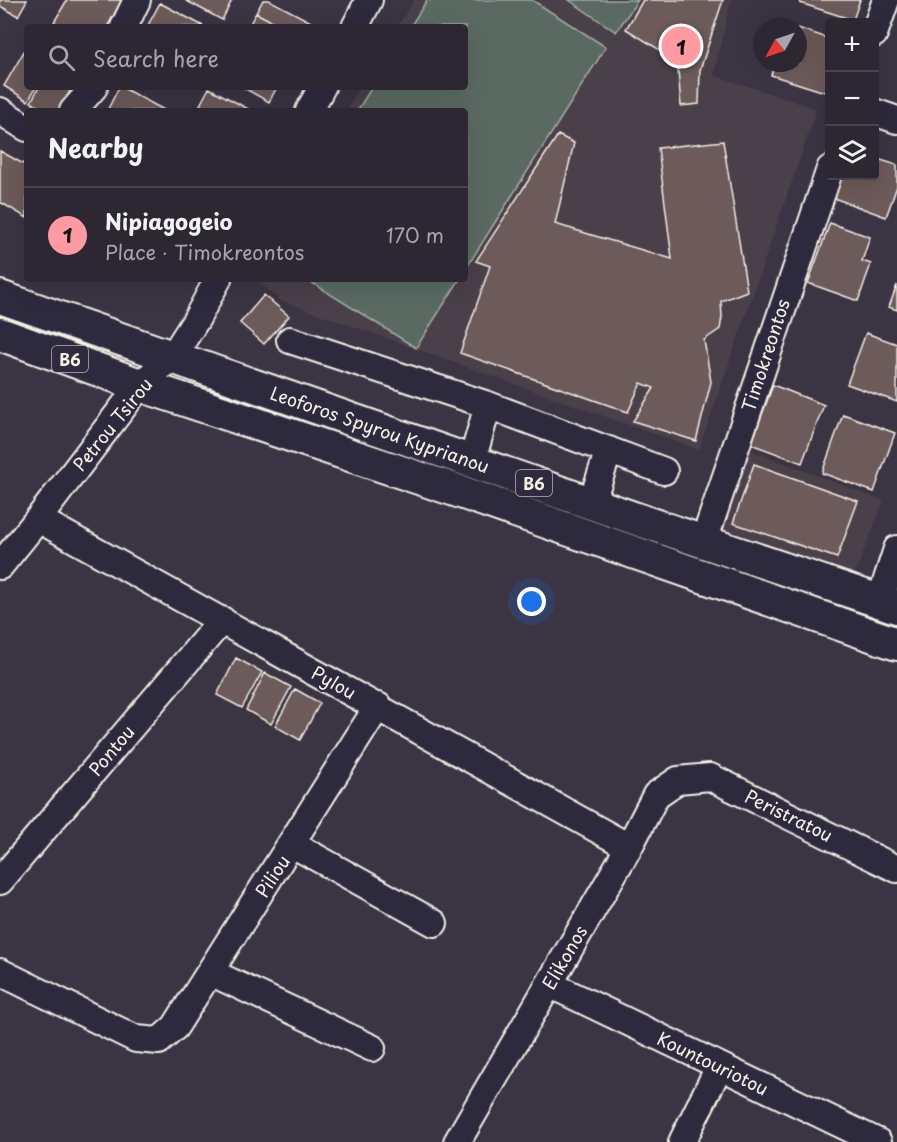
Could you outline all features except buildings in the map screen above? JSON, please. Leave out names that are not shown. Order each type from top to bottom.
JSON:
[{"type":"main road","name":"Leoforos Spyrou Kyprianou","points":[[0,297],[591,504],[889,604]]},
{"type":"main road","name":"Leoforos Spyrou Kyprianou","points":[[0,334],[140,385],[444,486],[897,644]]},
{"type":"street","points":[[125,24],[137,0]]},
{"type":"street","points":[[357,24],[369,0]]},
{"type":"street","points":[[879,20],[886,0]]},
{"type":"street","points":[[76,108],[91,90]]},
{"type":"street","points":[[311,108],[320,90]]},
{"type":"street","points":[[0,111],[24,126]]},
{"type":"street","points":[[879,114],[897,120]]},
{"type":"street","name":"Timokreontos","points":[[704,541],[826,180]]},
{"type":"street","name":"Petrou Tsirou","points":[[0,566],[140,385],[172,356],[196,320],[216,282]]},
{"type":"street","points":[[290,340],[488,405],[664,471]]},
{"type":"street","points":[[472,461],[488,405]]},
{"type":"street","points":[[591,504],[609,450]]},
{"type":"street","name":"Pylou","points":[[38,519],[629,847]]},
{"type":"street","points":[[889,604],[897,549]]},
{"type":"street","name":"Pontou","points":[[0,881],[222,620]]},
{"type":"street","name":"Piliou","points":[[0,972],[136,1039],[159,1041],[175,1027],[378,706]]},
{"type":"street","name":"Peristratou","points":[[678,780],[710,777],[897,868]]},
{"type":"street","name":"Elikonos","points":[[457,1142],[629,847],[656,795],[678,780]]},
{"type":"street","points":[[292,844],[434,923]]},
{"type":"street","points":[[210,972],[372,1048]]},
{"type":"street","name":"Kountouriotou","points":[[549,984],[878,1142]]},
{"type":"street","points":[[682,1142],[719,1067]]},
{"type":"shaded area","points":[[414,0],[731,0],[714,75],[817,109],[699,450],[279,300],[258,282],[468,282],[468,108],[348,108],[358,90],[468,90],[468,24],[399,24]]},
{"type":"shaded area","points":[[732,443],[884,501],[853,579],[707,526]]},
{"type":"green space","points":[[427,0],[532,0],[606,47],[468,265],[468,108],[359,108],[370,90],[468,90],[468,24],[412,24]]},
{"type":"green space","points":[[569,0],[638,0],[616,32]]},
{"type":"green space","points":[[311,282],[458,282],[416,348]]},
{"type":"place","name":"Nipiagogeio","points":[[681,46]]}]
